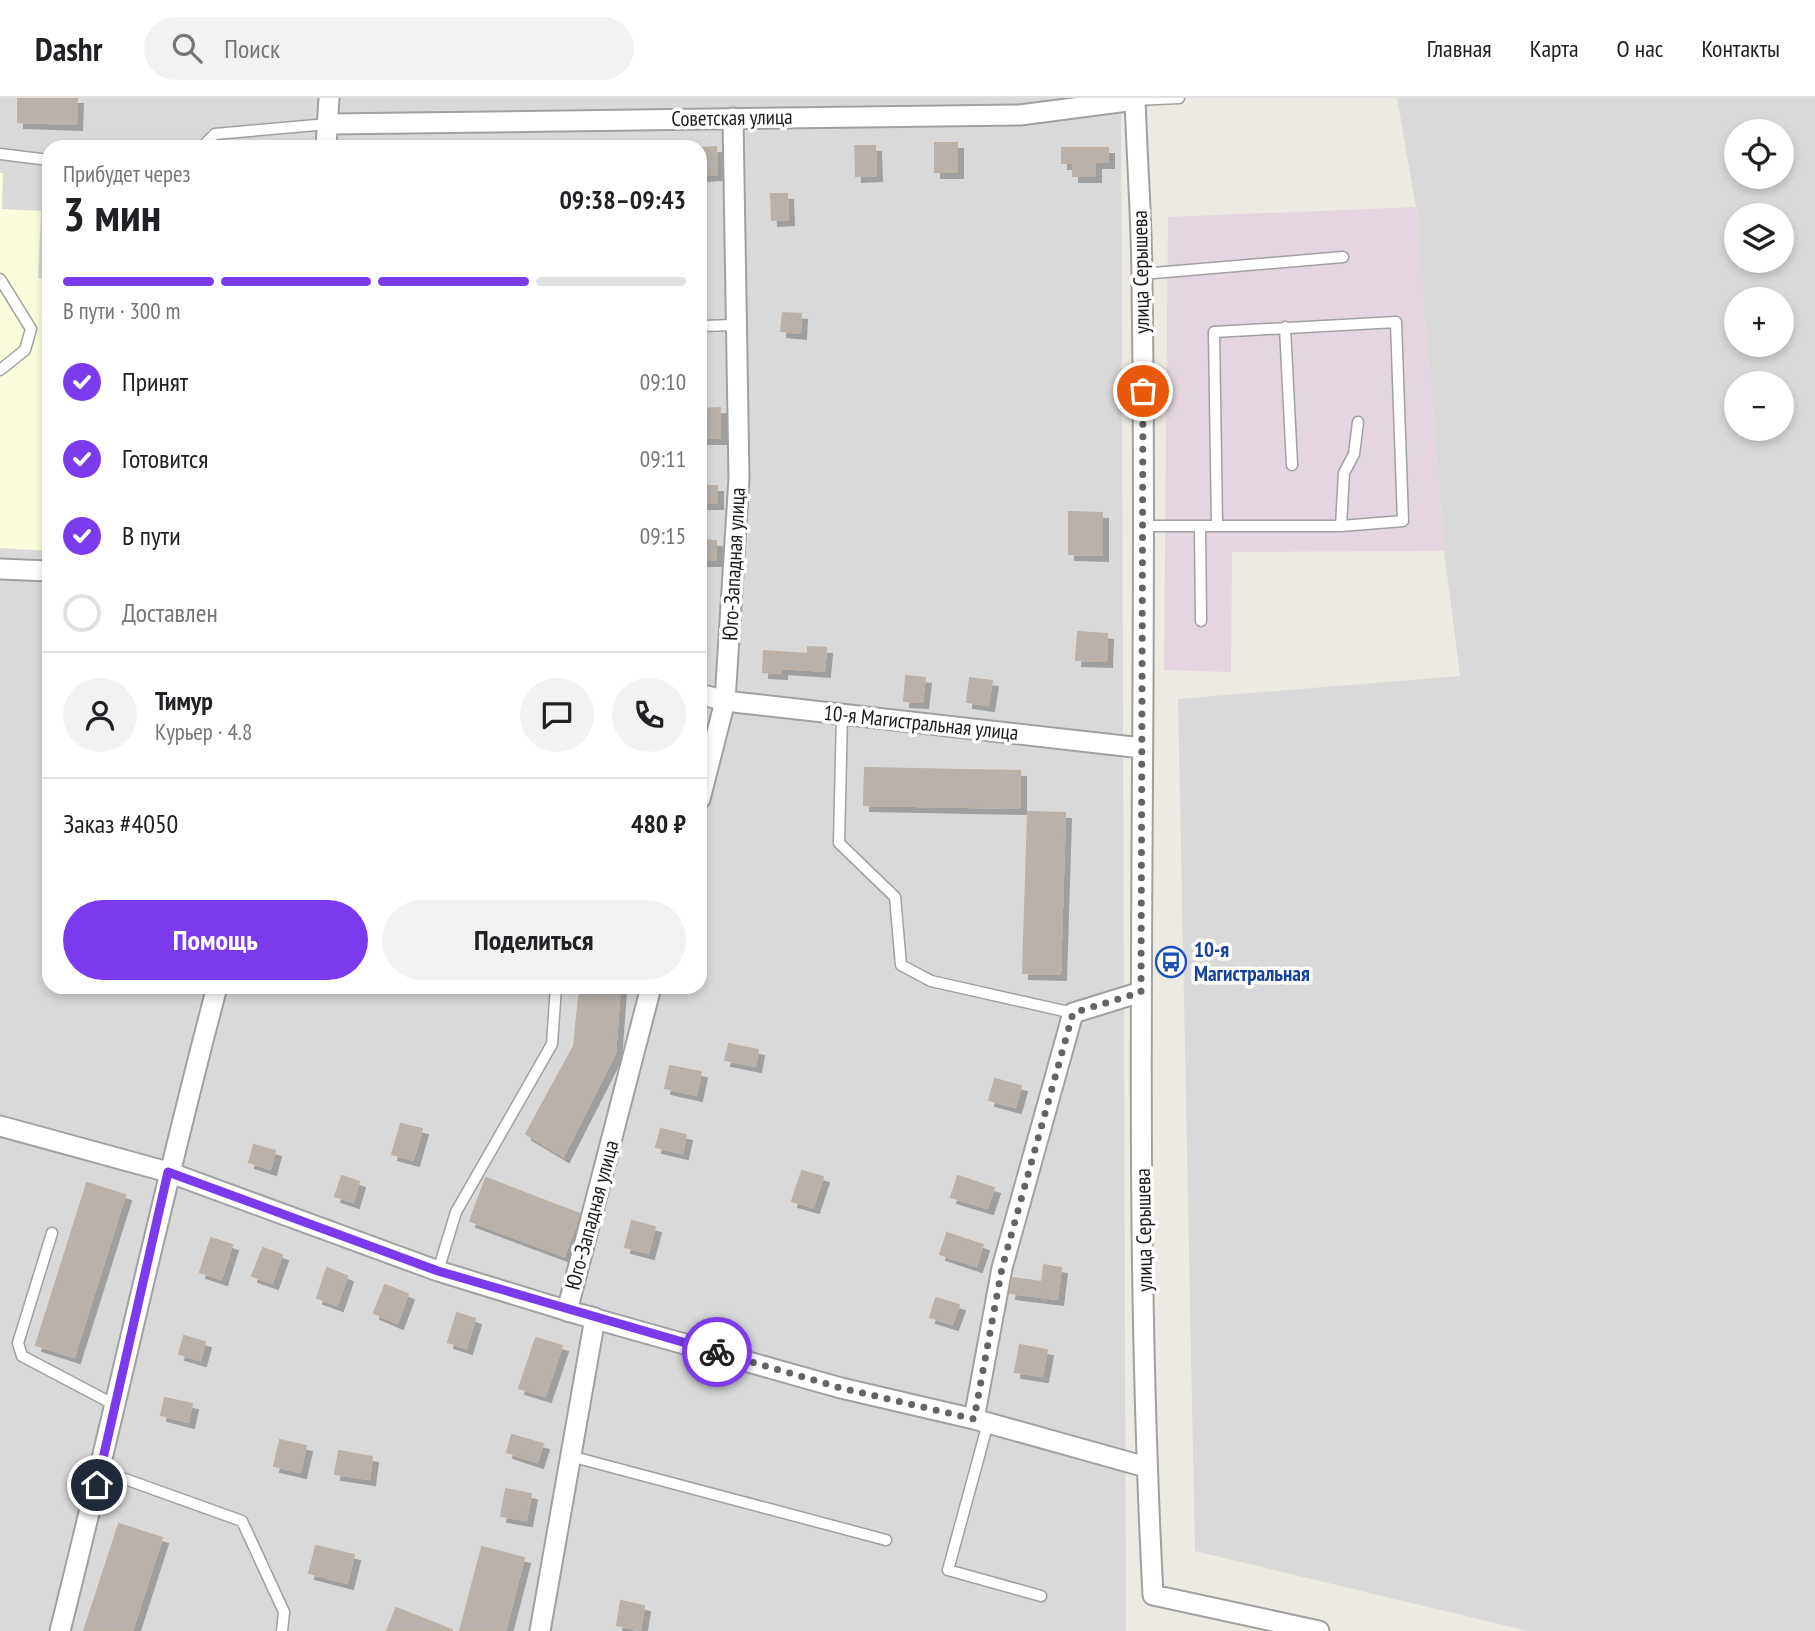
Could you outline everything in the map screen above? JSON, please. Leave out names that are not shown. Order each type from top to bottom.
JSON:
[{"type":"street","points":[[327,140],[330,98]]},
{"type":"street","name":"Советская улица","points":[[329,124],[1020,115],[1135,99]]},
{"type":"street","name":"улица Серышева","points":[[1135,99],[1142,274],[1141,992],[1146,1467],[1153,1595],[1319,1631]]},
{"type":"street","name":"Юго-Западная улица","points":[[707,773],[726,701],[739,478],[733,118]]},
{"type":"street","points":[[0,569],[42,571]]},
{"type":"street","name":"10-я Магистральная улица","points":[[707,696],[726,701],[1142,748]]},
{"type":"street","points":[[981,1421],[1002,1268],[1073,1013],[1141,992]]},
{"type":"street","points":[[60,1631],[168,1172],[214,994]]},
{"type":"street","name":"Юго-Западная улица","points":[[567,1311],[649,994]]},
{"type":"street","points":[[0,1126],[168,1172],[438,1271],[567,1311],[841,1388],[981,1421],[1146,1467]]},
{"type":"street","name":"Юго-Западная улица","points":[[540,1631],[595,1318]]},
{"type":"lane","points":[[1135,99],[1179,98]]},
{"type":"lane","points":[[209,140],[215,134],[329,124]]},
{"type":"lane","points":[[0,154],[42,159]]},
{"type":"lane","points":[[1142,274],[1343,257]]},
{"type":"lane","points":[[0,279],[31,330],[25,350],[0,370]]},
{"type":"lane","points":[[1143,526],[1341,526],[1403,521],[1395,322],[1214,332],[1217,524]]},
{"type":"lane","points":[[707,326],[737,325]]},
{"type":"lane","points":[[1285,327],[1292,465]]},
{"type":"lane","points":[[1341,526],[1344,473],[1354,454],[1358,422]]},
{"type":"lane","points":[[1200,528],[1201,621]]},
{"type":"lane","points":[[842,714],[839,843],[895,897],[901,965],[931,981],[1073,1013]]},
{"type":"lane","points":[[438,1271],[456,1212],[552,1044],[556,994]]},
{"type":"lane","points":[[52,1233],[18,1343],[22,1356],[115,1405]]},
{"type":"lane","points":[[981,1421],[948,1570],[1041,1597]]},
{"type":"lane","points":[[569,1456],[886,1540]]},
{"type":"lane","points":[[100,1470],[242,1521],[284,1612],[282,1631]]},
{"type":"shaded area","points":[[0,98],[1121,98],[1126,1631],[0,1631]]},
{"type":"shaded area","points":[[1397,98],[1815,98],[1815,1631],[1528,1631],[1195,1551],[1178,699],[1460,676],[1444,551],[1416,207]]},
{"type":"shaded area","points":[[0,173],[3,173],[2,209],[41,211],[38,278],[42,278],[42,551],[0,548]]},
{"type":"shaded area","points":[[1416,207],[1444,551],[1232,552],[1231,672],[1164,670],[1168,217]]},
{"type":"building","points":[[18,98],[77,98],[76,124],[18,122]]},
{"type":"building","points":[[935,143],[957,143],[957,172],[935,172]]},
{"type":"building","points":[[855,146],[875,146],[876,175],[856,176]]},
{"type":"building","points":[[716,147],[717,174],[707,175],[707,148]]},
{"type":"building","points":[[1062,148],[1108,148],[1108,162],[1095,162],[1095,176],[1073,176],[1073,163],[1062,163]]},
{"type":"building","points":[[771,194],[787,194],[788,219],[772,220]]},
{"type":"building","points":[[783,313],[801,314],[800,333],[781,331]]},
{"type":"building","points":[[720,408],[720,438],[707,438],[707,409]]},
{"type":"building","points":[[707,486],[717,486],[717,503],[707,503]]},
{"type":"building","points":[[1069,512],[1102,513],[1102,555],[1069,554]]},
{"type":"building","points":[[707,540],[716,541],[716,560],[707,560]]},
{"type":"building","points":[[1078,632],[1107,634],[1106,661],[1076,660]]},
{"type":"building","points":[[808,647],[826,648],[824,671],[781,668],[781,673],[763,672],[764,651],[808,654]]},
{"type":"building","points":[[906,676],[925,678],[922,702],[904,701]]},
{"type":"building","points":[[970,678],[992,681],[988,705],[967,702]]},
{"type":"building","points":[[865,768],[1020,771],[1020,808],[864,805]]},
{"type":"building","points":[[1028,812],[1065,813],[1060,974],[1023,973]]},
{"type":"building","points":[[579,994],[619,994],[615,1054],[563,1156],[526,1134],[574,1046]]},
{"type":"building","points":[[729,1044],[758,1050],[755,1066],[725,1060]]},
{"type":"building","points":[[670,1066],[701,1072],[696,1095],[665,1088]]},
{"type":"building","points":[[995,1079],[1021,1086],[1015,1107],[989,1100]]},
{"type":"building","points":[[401,1124],[422,1129],[413,1160],[392,1154]]},
{"type":"building","points":[[661,1129],[686,1135],[682,1153],[656,1147]]},
{"type":"building","points":[[254,1145],[275,1151],[270,1169],[249,1162]]},
{"type":"building","points":[[802,1171],[823,1177],[813,1207],[792,1201]]},
{"type":"building","points":[[342,1176],[359,1182],[353,1202],[335,1196]]},
{"type":"building","points":[[958,1176],[994,1188],[987,1208],[951,1197]]},
{"type":"building","points":[[486,1178],[580,1214],[564,1256],[470,1221]]},
{"type":"building","points":[[87,1183],[125,1195],[74,1357],[36,1345]]},
{"type":"building","points":[[632,1221],[655,1227],[648,1253],[625,1247]]},
{"type":"building","points":[[947,1233],[983,1245],[976,1266],[940,1254]]},
{"type":"building","points":[[211,1238],[232,1245],[221,1279],[200,1272]]},
{"type":"building","points":[[263,1248],[282,1255],[272,1283],[252,1276]]},
{"type":"building","points":[[1044,1265],[1061,1268],[1057,1299],[1010,1293],[1013,1278],[1042,1282]]},
{"type":"building","points":[[327,1268],[347,1276],[337,1305],[317,1298]]},
{"type":"building","points":[[385,1285],[408,1294],[397,1323],[374,1313]]},
{"type":"building","points":[[936,1298],[959,1305],[952,1324],[930,1317]]},
{"type":"building","points":[[457,1313],[475,1319],[466,1348],[448,1342]]},
{"type":"building","points":[[184,1336],[205,1342],[200,1360],[179,1354]]},
{"type":"building","points":[[536,1338],[562,1346],[545,1396],[519,1388]]},
{"type":"building","points":[[1020,1345],[1047,1350],[1042,1376],[1015,1372]]},
{"type":"building","points":[[165,1398],[192,1404],[188,1422],[161,1415]]},
{"type":"building","points":[[512,1435],[543,1444],[537,1462],[507,1452]]},
{"type":"building","points":[[280,1440],[306,1446],[300,1472],[274,1466]]},
{"type":"building","points":[[339,1451],[372,1457],[369,1479],[335,1474]]},
{"type":"building","points":[[506,1489],[531,1494],[526,1520],[501,1516]]},
{"type":"building","points":[[119,1524],[162,1538],[132,1631],[84,1631]]},
{"type":"building","points":[[316,1546],[354,1555],[347,1583],[309,1573]]},
{"type":"building","points":[[482,1547],[524,1558],[505,1631],[460,1631]]},
{"type":"building","points":[[621,1601],[644,1606],[640,1630],[617,1625]]},
{"type":"building","points":[[396,1608],[452,1630],[452,1631],[387,1631]]},
{"type":"way so far","points":[[717,1352],[841,1388],[974,1419],[1002,1268],[1073,1013],[1141,992],[1143,391]]},
{"type":"place","name":"10-я Магистральная","points":[[1171,962]]},
{"type":"route","points":[[97,1485],[168,1172],[438,1271],[567,1311],[717,1352]]}]
